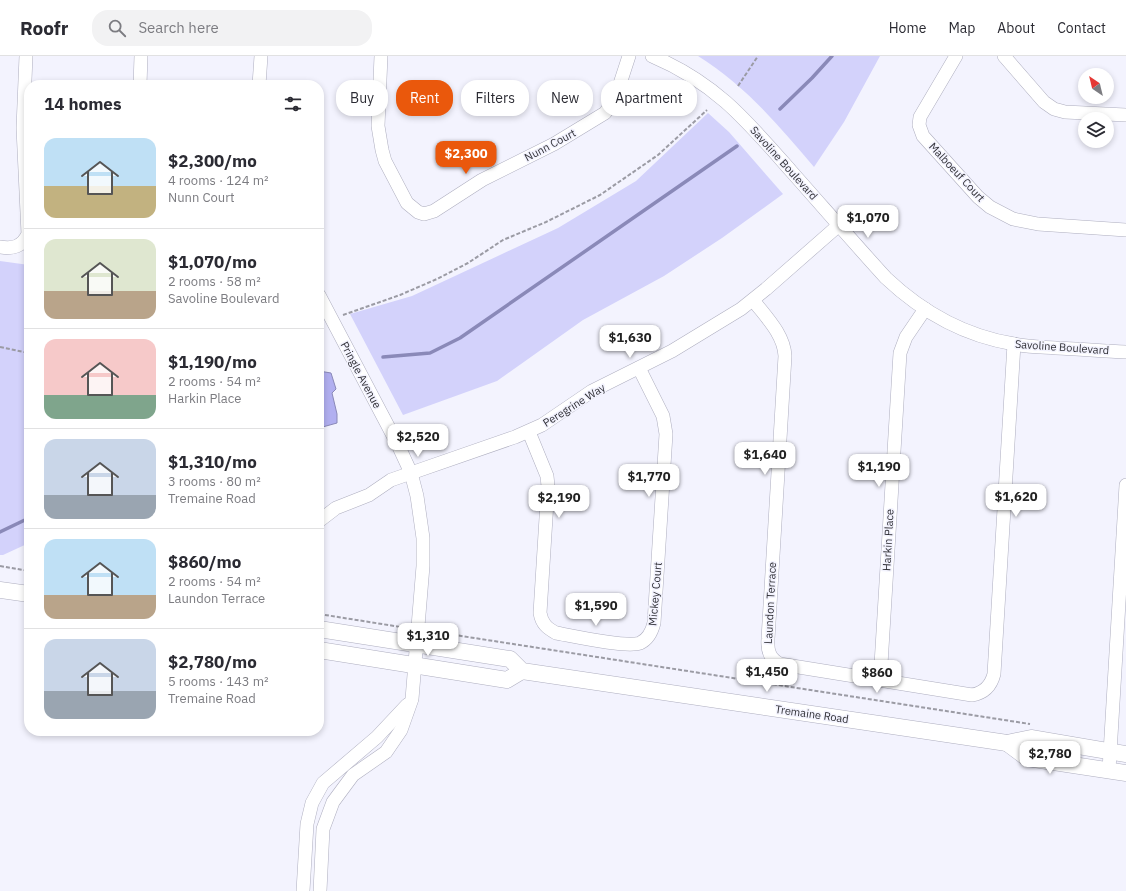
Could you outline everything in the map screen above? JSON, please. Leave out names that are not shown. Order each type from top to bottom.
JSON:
[{"type":"main road","points":[[0,590],[24,593]]},
{"type":"main road","points":[[324,629],[417,637],[510,659],[522,671],[507,680],[324,651]]},
{"type":"main road","name":"Tremaine Road","points":[[522,671],[1007,744],[1031,738],[1126,754]]},
{"type":"main road","name":"Tremaine Road","points":[[1007,744],[1027,758],[1126,773]]},
{"type":"street","points":[[25,80],[26,56]]},
{"type":"street","points":[[140,80],[141,56]]},
{"type":"street","points":[[259,80],[261,56]]},
{"type":"street","name":"Nunn Court","points":[[381,56],[378,126],[382,150],[385,161],[407,203],[418,212],[424,214],[434,211],[482,180],[554,144],[605,113],[615,99],[628,56]]},
{"type":"street","name":"Savoline Boulevard","points":[[652,56],[689,74],[711,88],[730,104],[886,278],[900,291],[925,309],[948,323],[983,337],[1014,344],[1126,352]]},
{"type":"street","name":"Malboeuf Court","points":[[956,56],[920,117],[918,125],[923,136],[978,197],[1001,213],[1024,222],[1126,230]]},
{"type":"street","points":[[1004,56],[1044,102],[1054,109],[1064,112],[1126,115]]},
{"type":"street","points":[[24,104],[24,149]]},
{"type":"street","name":"Peregrine Way","points":[[324,517],[336,508],[369,494],[391,480],[529,432],[542,425],[592,391],[672,351],[753,300],[839,225]]},
{"type":"street","points":[[0,247],[18,247],[24,241]]},
{"type":"street","name":"Laundon Terrace","points":[[753,300],[778,334],[785,356],[768,652],[775,661],[780,664],[880,681],[972,695],[982,692],[987,688],[993,679],[996,651],[1014,344]]},
{"type":"street","name":"Pringle Avenue","points":[[320,891],[323,828],[333,802],[353,776],[386,752],[401,730],[412,699],[423,566],[423,538],[420,510],[411,473],[399,447],[324,304]]},
{"type":"street","name":"Harkin Place","points":[[880,681],[900,353],[906,337],[925,309]]},
{"type":"street","name":"Mickey Court","points":[[529,432],[546,476],[548,486],[540,613],[543,622],[550,630],[556,633],[626,644],[640,643],[649,636],[654,623],[666,434],[663,416],[639,368]]},
{"type":"street","points":[[1109,770],[1126,485]]},
{"type":"street","points":[[303,891],[307,824],[312,803],[323,783],[377,737],[412,699]]},
{"type":"path","points":[[738,86],[758,56]]},
{"type":"path","points":[[340,316],[400,295],[437,279],[468,263],[503,240],[546,222],[600,195],[658,155],[707,110]]},
{"type":"path","points":[[0,348],[24,352]]},
{"type":"path","points":[[0,566],[24,570]]},
{"type":"path","points":[[324,615],[417,637],[1033,725]]},
{"type":"shaded area","points":[[698,56],[880,56],[844,122],[814,167],[746,93],[715,67]]},
{"type":"shaded area","points":[[708,113],[729,132],[783,194],[722,238],[664,276],[583,320],[497,381],[403,415],[350,314],[412,296],[558,228],[636,181]]},
{"type":"shaded area","points":[[0,261],[24,264],[24,545],[0,555]]},
{"type":"shaded area","points":[[324,372],[331,373],[336,389],[332,393],[337,414],[337,423],[324,427]]},
{"type":"waterway","points":[[780,109],[832,56]]},
{"type":"waterway","points":[[383,357],[430,353],[460,338],[737,146]]},
{"type":"waterway","points":[[0,532],[24,520]]}]
